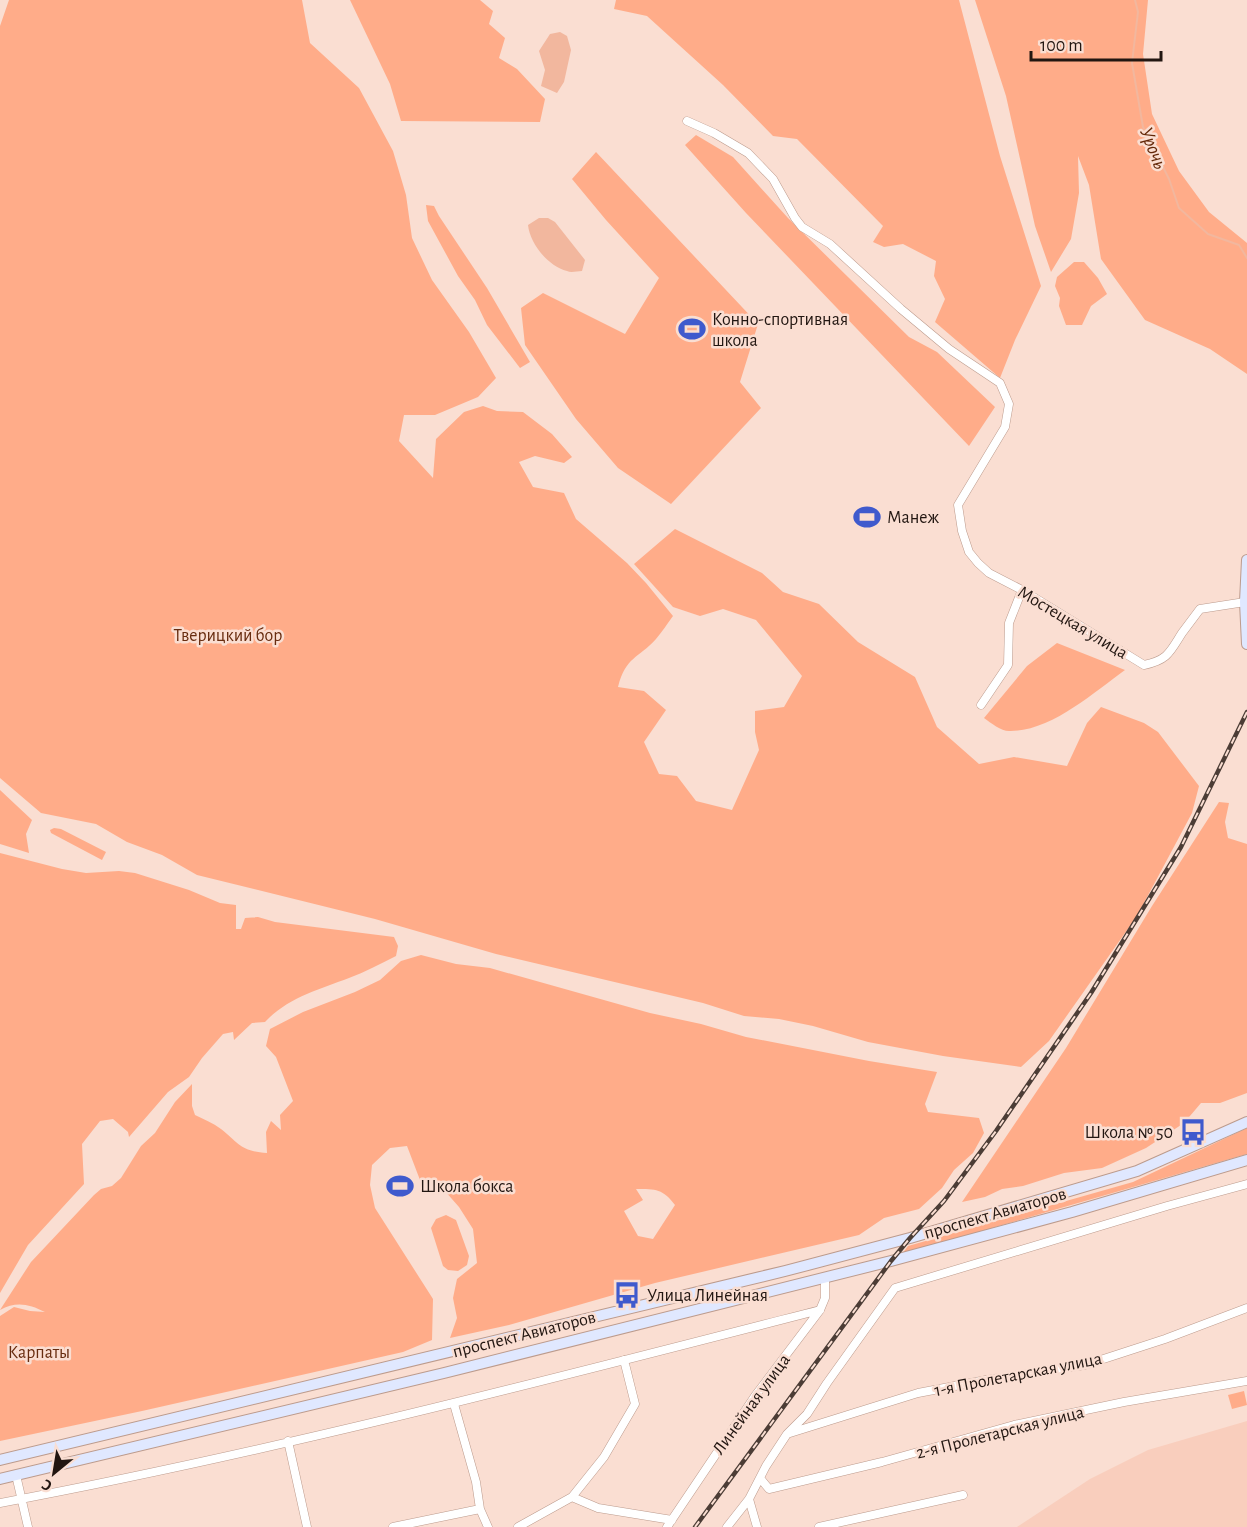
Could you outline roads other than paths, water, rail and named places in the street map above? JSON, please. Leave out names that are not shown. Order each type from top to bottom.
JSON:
[{"type":"main road","points":[[1247,560],[1245,602],[1247,645]]},
{"type":"main road","name":"проспект Авиаторов","points":[[0,1460],[910,1238],[1137,1171],[1247,1122]]},
{"type":"main road","name":"проспект Авиаторов","points":[[0,1479],[432,1376],[825,1278],[1061,1215],[1247,1160]]},
{"type":"street","name":"Мостецкая улица","points":[[687,122],[714,133],[748,153],[773,179],[802,227],[836,248],[901,309],[949,349],[1000,383],[1009,404],[1005,427],[958,505],[962,531],[969,552],[989,573],[1022,590],[1144,665],[1157,662],[1171,653],[1200,609],[1245,602]]},
{"type":"street","points":[[981,705],[1008,665],[1009,622],[1022,590]]},
{"type":"street","points":[[727,1527],[749,1499],[788,1434],[807,1414],[826,1383],[895,1288],[1156,1209],[1247,1184]]},
{"type":"street","name":"Линейная улица","points":[[669,1523],[755,1396],[820,1310],[825,1298],[825,1278]]},
{"type":"street","name":"1-я Пролетарская улица","points":[[788,1434],[918,1393],[1085,1365],[1165,1339],[1247,1308]]},
{"type":"street","points":[[0,1503],[141,1476],[454,1404],[820,1310]]},
{"type":"street","points":[[518,1527],[572,1497],[604,1457],[635,1404],[624,1360]]},
{"type":"street","name":"2-я Пролетарская улица","points":[[760,1478],[769,1489],[882,1462],[1014,1425],[1124,1402],[1247,1381]]},
{"type":"street","points":[[454,1404],[476,1482],[480,1509],[488,1527]]},
{"type":"street","points":[[288,1442],[307,1527]]},
{"type":"street","points":[[16,1475],[28,1527]]},
{"type":"street","points":[[819,1527],[963,1495]]},
{"type":"street","points":[[572,1497],[598,1508],[669,1523]]},
{"type":"street","points":[[749,1499],[757,1527]]},
{"type":"street","points":[[393,1527],[480,1509]]},
{"type":"street","points":[[861,1518],[864,1527]]},
{"type":"waterway","name":"Урочь","points":[[1135,0],[1138,12],[1132,63],[1143,127],[1169,179],[1179,208],[1208,234],[1239,245],[1247,258]]},
{"type":"railway","points":[[695,1527],[891,1261],[944,1201],[996,1131],[1091,993],[1181,847],[1247,712]]},
{"type":"place","name":"Конно-спортивная школа","points":[[692,329]]},
{"type":"place","name":"Манеж","points":[[867,517]]},
{"type":"place","name":"Школа № 50","points":[[1193,1132]]},
{"type":"place","name":"Школа бокса","points":[[400,1186]]},
{"type":"place","name":"Улица Линейная","points":[[627,1295]]},
{"type":"park label","name":"Тверицкий бор","points":[[228,635]]},
{"type":"park label","name":"Карпаты","points":[[39,1352]]}]
